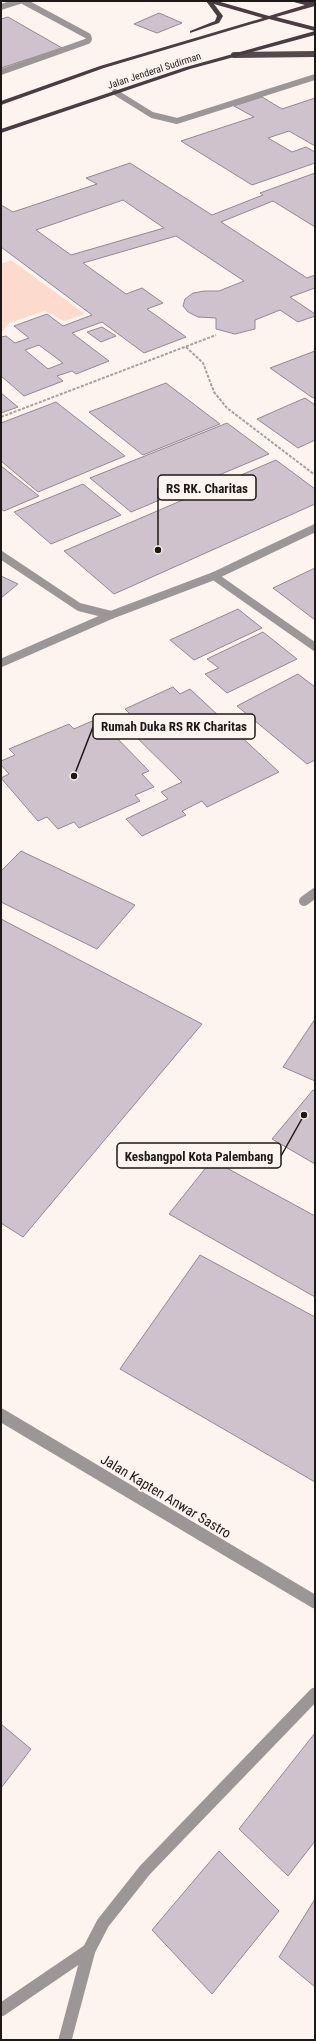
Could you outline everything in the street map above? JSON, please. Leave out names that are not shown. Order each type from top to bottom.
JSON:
[{"type":"highway","points":[[210,1],[315,29]]},
{"type":"highway","points":[[186,34],[217,22],[220,16],[210,1]]},
{"type":"highway","points":[[293,1],[314,5]]},
{"type":"highway","name":"Jalan Jenderal Sudirman","points":[[1,103],[102,67],[314,5]]},
{"type":"highway","name":"Jalan Jenderal Sudirman","points":[[1,131],[115,92],[234,55],[315,33]]},
{"type":"highway","points":[[158,43],[165,41]]},
{"type":"highway","points":[[8,93],[124,53]]},
{"type":"main road","points":[[234,55],[315,54]]},
{"type":"street","points":[[1,7],[20,1]]},
{"type":"street","points":[[1,72],[88,41],[89,39],[88,36],[24,1]]},
{"type":"street","points":[[115,92],[155,118],[177,121],[315,77]]},
{"type":"street","points":[[1,663],[111,615],[214,576],[315,528]]},
{"type":"street","points":[[1,555],[79,607],[111,615]]},
{"type":"street","points":[[214,576],[315,647]]},
{"type":"street","points":[[304,901],[315,893]]},
{"type":"street","name":"Jalan Kapten Anwar Sastro","points":[[1,1415],[315,1602]]},
{"type":"street","points":[[65,2040],[89,1950],[102,1924],[145,1870],[315,1694]]},
{"type":"street","points":[[1,2010],[89,1950]]},
{"type":"path","points":[[1,417],[216,335]]},
{"type":"path","points":[[186,347],[203,363],[214,392],[227,408],[315,475]]},
{"type":"shaded area","points":[[11,260],[85,314],[64,321],[45,311],[9,323],[1,333],[1,264]]},
{"type":"building","points":[[159,13],[182,23],[157,33],[134,24]]},
{"type":"building","points":[[8,17],[62,48],[1,68],[1,19]]},
{"type":"building","points":[[262,97],[282,109],[315,98],[315,146],[289,131],[268,138],[292,152],[306,147],[315,152],[315,163],[252,185],[181,141],[254,117],[234,106]]},
{"type":"building","points":[[130,163],[212,215],[263,195],[260,193],[315,173],[315,227],[273,201],[221,222],[307,278],[315,275],[315,288],[290,297],[315,314],[315,316],[298,322],[280,310],[255,320],[255,329],[235,334],[216,329],[216,318],[198,317],[188,312],[183,306],[185,299],[193,293],[219,291],[244,281],[176,236],[83,263],[126,294],[142,288],[163,303],[147,309],[186,337],[144,353],[102,322],[72,333],[109,361],[76,374],[72,371],[57,376],[63,381],[24,396],[1,376],[1,337],[6,336],[15,343],[29,338],[14,326],[47,314],[63,326],[92,315],[1,247],[1,205],[13,212],[97,184],[86,178]],"holes":[[[123,200],[164,228],[71,255],[36,230]],[[39,345],[63,363],[48,369],[25,350]]]},
{"type":"building","points":[[102,327],[116,336],[101,342],[87,332]]},
{"type":"building","points":[[315,351],[315,397],[313,398],[270,368]]},
{"type":"building","points":[[166,383],[220,424],[143,455],[89,412]]},
{"type":"building","points":[[1,393],[18,407],[1,413]]},
{"type":"building","points":[[305,398],[315,405],[315,440],[298,448],[257,419]]},
{"type":"building","points":[[56,402],[125,456],[38,492],[1,461],[1,423]]},
{"type":"building","points":[[227,423],[269,454],[131,512],[90,478]]},
{"type":"building","points":[[276,460],[315,489],[315,504],[114,594],[64,551]]},
{"type":"building","points":[[1,466],[39,496],[4,511],[1,509]]},
{"type":"building","points":[[83,484],[121,515],[51,544],[14,512]]},
{"type":"building","points":[[315,568],[315,620],[273,588]]},
{"type":"building","points":[[1,576],[18,584],[1,598]]},
{"type":"building","points":[[238,609],[262,628],[194,660],[170,640]]},
{"type":"building","points":[[263,632],[297,659],[227,693],[205,674],[219,668],[207,659]]},
{"type":"building","points":[[298,674],[315,687],[315,760],[307,764],[237,706]]},
{"type":"building","points":[[173,687],[180,694],[190,689],[279,772],[207,807],[202,801],[182,811],[186,815],[142,836],[126,819],[168,799],[161,792],[182,782],[120,721],[132,716],[125,709]]},
{"type":"building","points":[[92,721],[103,734],[110,731],[149,771],[142,774],[154,787],[135,795],[140,801],[79,828],[74,822],[58,829],[47,817],[38,821],[1,778],[9,774],[1,765],[1,761],[15,755],[9,749],[69,724],[74,729]]},
{"type":"building","points":[[21,851],[135,905],[97,949],[1,902],[1,871]]},
{"type":"building","points":[[1,919],[202,1024],[23,1237],[1,1223]]},
{"type":"building","points":[[315,1019],[315,1081],[283,1067]]},
{"type":"building","points":[[313,1090],[315,1091],[315,1164],[272,1139]]},
{"type":"building","points":[[212,1160],[315,1216],[315,1297],[169,1214]]},
{"type":"building","points":[[200,1255],[315,1317],[315,1482],[120,1369]]},
{"type":"building","points":[[1,1724],[31,1749],[1,1788]]},
{"type":"building","points":[[315,1733],[315,1841],[288,1876],[239,1829]]},
{"type":"building","points":[[219,1851],[279,1911],[212,1994],[152,1930]]},
{"type":"building","points":[[315,1899],[315,1987],[279,1957]]},
{"type":"place","name":"RS RK. Charitas","points":[[158,550]]},
{"type":"place","name":"Rumah Duka RS RK Charitas","points":[[74,776]]},
{"type":"place","name":"Kesbangpol Kota Palembang","points":[[304,1115]]}]
